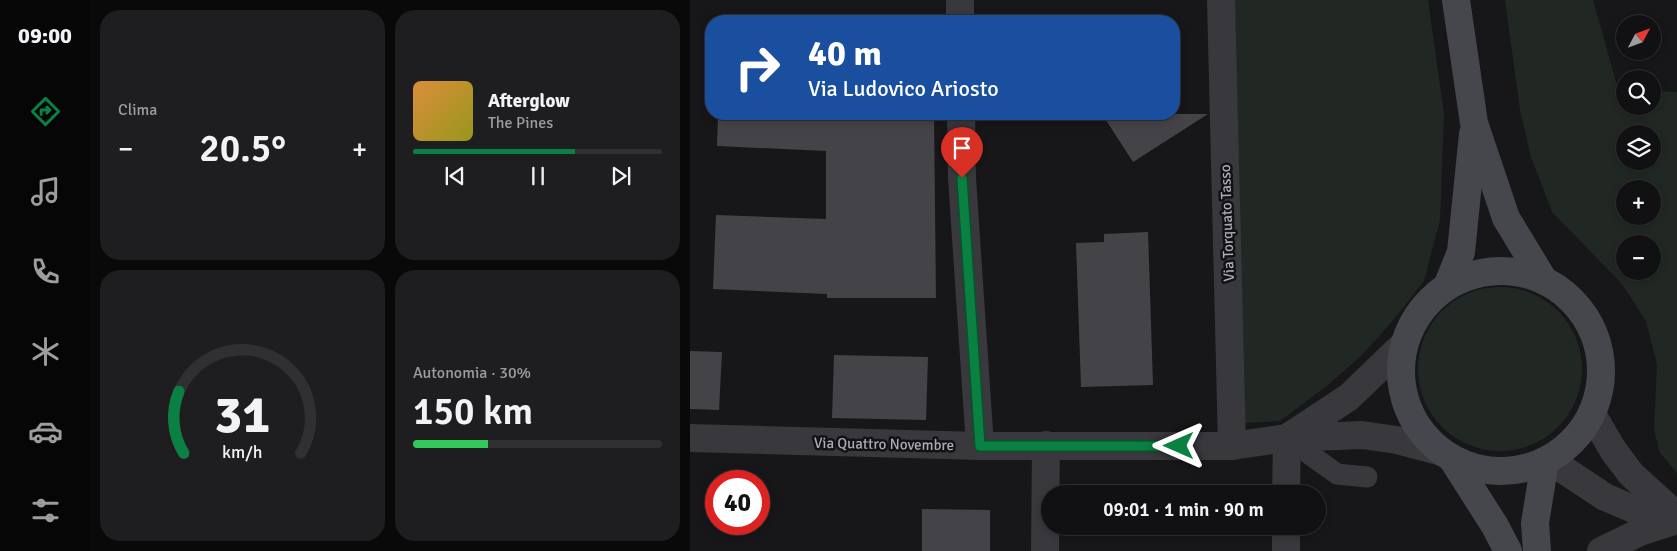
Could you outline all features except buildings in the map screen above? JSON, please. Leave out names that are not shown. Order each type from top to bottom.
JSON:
[{"type":"main road","points":[[1456,0],[1474,123],[1506,218],[1543,279]]},
{"type":"main road","points":[[1448,284],[1461,252],[1474,123]]},
{"type":"main road","points":[[1447,456],[1483,470],[1515,471],[1547,461],[1574,440],[1592,414],[1600,389],[1601,362],[1595,336],[1583,313],[1565,294],[1543,279],[1512,270],[1479,272],[1448,284],[1419,310],[1403,345],[1400,375],[1406,405],[1420,431],[1447,456],[1494,526],[1508,551]]},
{"type":"main road","points":[[1537,551],[1535,523],[1547,461]]},
{"type":"street","points":[[960,0],[960,15]]},
{"type":"street","name":"Via Torquato Tasso","points":[[1221,0],[1232,446]]},
{"type":"street","points":[[961,120],[962,178],[980,446]]},
{"type":"street","points":[[1286,485],[1286,438],[1349,397],[1403,345]]},
{"type":"street","points":[[1592,414],[1613,450],[1631,474],[1677,518]]},
{"type":"street","name":"Via Quattro Novembre","points":[[690,438],[980,446],[1232,446],[1286,438],[1362,436],[1397,440],[1447,456]]},
{"type":"street","points":[[1045,551],[1046,445]]},
{"type":"street","points":[[1547,461],[1605,497],[1633,510],[1677,518]]},
{"type":"street","points":[[1601,551],[1640,532],[1677,518]]},
{"type":"street","points":[[1286,535],[1286,551]]},
{"type":"lane","points":[[1286,438],[1337,474],[1367,477]]},
{"type":"shaded area","points":[[1234,0],[1428,0],[1444,114],[1440,220],[1424,281],[1390,324],[1361,356],[1328,385],[1280,421],[1245,423]]},
{"type":"shaded area","points":[[1505,0],[1593,0],[1616,82],[1616,115],[1661,115],[1661,91],[1677,92],[1677,473],[1660,453],[1654,430],[1657,364],[1646,321],[1618,280],[1661,280],[1661,235],[1616,235],[1616,278],[1552,212],[1531,157],[1520,110]]},
{"type":"shaded area","points":[[1500,287],[1524,291],[1539,297],[1558,311],[1572,330],[1578,345],[1582,369],[1578,393],[1572,408],[1558,427],[1539,441],[1524,447],[1500,451],[1476,447],[1461,441],[1442,427],[1428,408],[1422,393],[1418,369],[1422,345],[1428,330],[1442,311],[1461,297],[1476,291]]},
{"type":"route","points":[[962,178],[980,446],[1179,446]]}]
